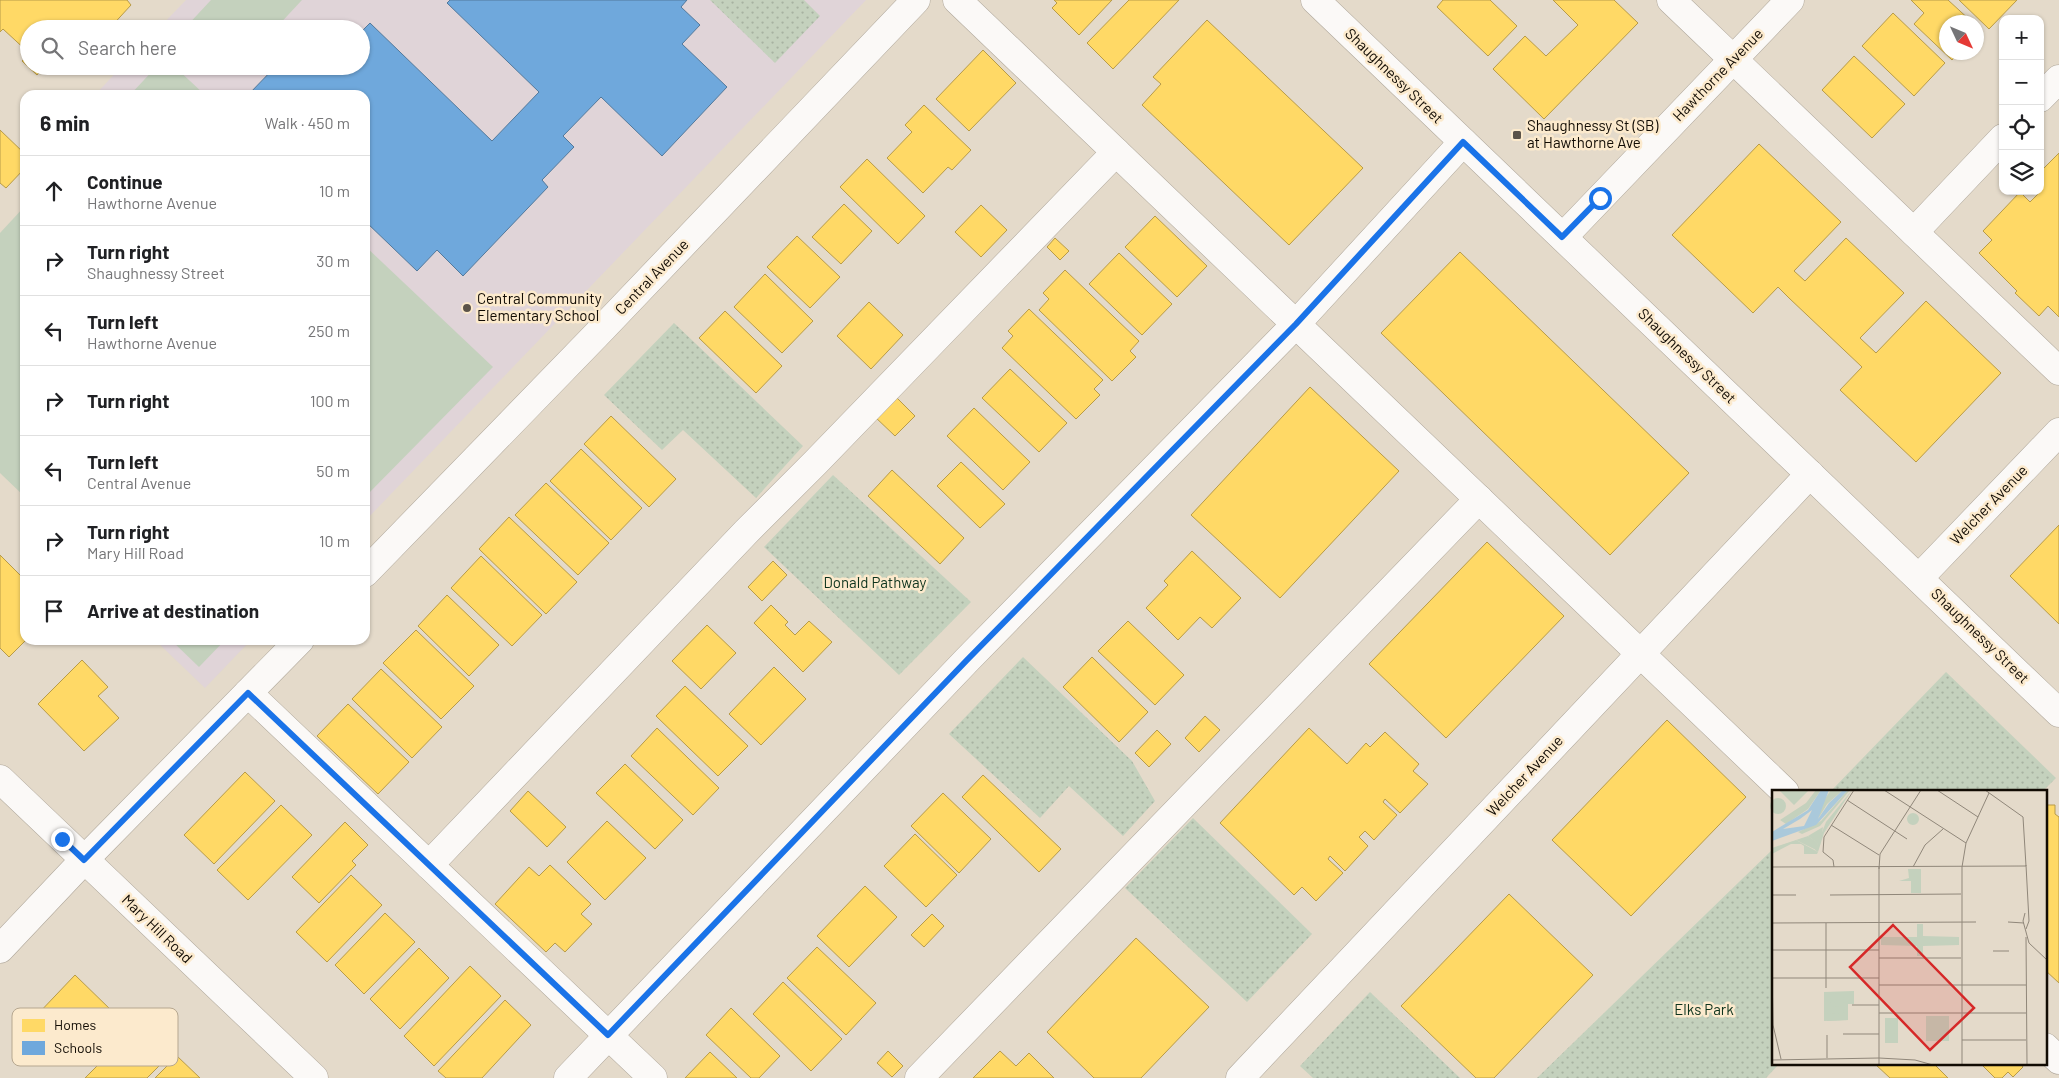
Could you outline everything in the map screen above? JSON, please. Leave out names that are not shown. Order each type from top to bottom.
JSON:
[{"type":"street","name":"Central Avenue","points":[[370,568],[604,328],[916,0]]},
{"type":"street","points":[[957,0],[1783,790]]},
{"type":"street","name":"Shaughnessy Street","points":[[1315,0],[2059,713]]},
{"type":"street","points":[[1671,0],[2059,371]]},
{"type":"street","name":"Hawthorne Avenue","points":[[1562,237],[1790,0]]},
{"type":"street","points":[[2044,94],[2059,79]]},
{"type":"street","points":[[568,1078],[974,653],[1296,324],[1463,142]]},
{"type":"street","points":[[1914,232],[1999,142]]},
{"type":"street","points":[[429,865],[746,532],[1116,152]]},
{"type":"street","name":"Welcher Avenue","points":[[1919,578],[2059,432]]},
{"type":"street","name":"Welcher Avenue","points":[[1240,1078],[1810,474]]},
{"type":"street","points":[[919,1078],[1479,499]]},
{"type":"street","points":[[0,949],[84,860],[295,645]]},
{"type":"street","points":[[248,693],[653,1078]]},
{"type":"street","name":"Mary Hill Road","points":[[0,779],[314,1078]]},
{"type":"street","points":[[2046,1048],[2059,1060]]},
{"type":"shaded area","name":"Central Community Elementary School","points":[[186,0],[866,0],[370,516],[370,90],[100,90],[114,75],[370,75],[370,20],[167,20]]},
{"type":"shaded area","points":[[160,645],[246,645],[205,688]]},
{"type":"green space","points":[[211,0],[302,0],[283,20],[192,20]]},
{"type":"green space","points":[[710,0],[804,0],[820,16],[775,63]]},
{"type":"green space","points":[[149,75],[184,75],[200,90],[135,90]]},
{"type":"green space","points":[[20,211],[20,492],[0,473],[0,233]]},
{"type":"green space","points":[[370,251],[493,367],[370,492]]},
{"type":"green space","points":[[674,323],[803,446],[756,498],[683,430],[662,450],[604,395]]},
{"type":"green space","name":"Donald Pathway","points":[[833,475],[971,602],[899,675],[764,547]]},
{"type":"green space","points":[[176,645],[220,645],[199,667]]},
{"type":"green space","points":[[1023,657],[1132,761],[1155,801],[1123,836],[1069,786],[1040,818],[949,734]]},
{"type":"green space","points":[[1946,672],[2056,778],[2044,790],[1832,790]]},
{"type":"green space","points":[[1193,818],[1312,934],[1247,1002],[1125,888]]},
{"type":"green space","name":"Elks Park","points":[[1772,850],[1772,1066],[1777,1066],[1766,1078],[1537,1078]]},
{"type":"green space","points":[[1370,992],[1460,1078],[1313,1078],[1300,1066]]},
{"type":"building: Homes","points":[[0,0],[127,0],[131,5],[117,20],[20,20],[20,45],[3,29],[0,32]]},
{"type":"building: Homes","points":[[1054,0],[1112,0],[1079,35],[1052,8],[1057,3]]},
{"type":"building: Homes","points":[[1129,0],[1179,0],[1113,69],[1087,43]]},
{"type":"building: Homes","points":[[1443,0],[1490,0],[1517,26],[1488,56],[1437,7]]},
{"type":"building: Homes","points":[[1553,0],[1614,0],[1638,23],[1544,119],[1493,69],[1525,36],[1546,56],[1578,25]]},
{"type":"building: Homes","points":[[1911,0],[1948,0],[1964,15],[1939,15],[1939,48],[1914,24],[1924,13]]},
{"type":"building: Homes","points":[[1959,0],[2017,0],[2003,15],[1999,15],[1999,19],[1989,29],[1984,24],[1984,15],[1975,15]]},
{"type":"building: Homes","points":[[1893,13],[1939,57],[1939,60],[1945,63],[1914,96],[1862,46]]},
{"type":"building: Homes","points":[[1207,20],[1363,168],[1289,245],[1142,105],[1161,84],[1153,77]]},
{"type":"building: Homes","points":[[983,50],[1016,83],[969,131],[936,99]]},
{"type":"building: Homes","points":[[1854,56],[1905,104],[1872,138],[1822,90]]},
{"type":"building: Homes","points":[[924,105],[971,150],[952,170],[948,167],[923,193],[887,158],[912,132],[905,125]]},
{"type":"building: Homes","points":[[0,130],[20,149],[20,173],[6,188],[0,183]]},
{"type":"building: Homes","points":[[1759,144],[1841,222],[1794,271],[1805,281],[1846,238],[1904,293],[1860,338],[1876,353],[1926,301],[2001,373],[1916,462],[1840,390],[1862,367],[1778,287],[1753,313],[1672,235]]},
{"type":"building: Homes","points":[[2059,153],[2059,317],[2048,306],[2039,316],[2015,293],[2017,291],[1979,253],[1992,240],[1983,231],[2017,195],[2023,195],[2030,202],[2037,195],[2044,195],[2044,168]]},
{"type":"building: Homes","points":[[867,159],[925,216],[898,244],[840,187]]},
{"type":"building: Homes","points":[[844,204],[872,231],[841,264],[812,237]]},
{"type":"building: Homes","points":[[981,205],[1007,230],[981,257],[955,232]]},
{"type":"building: Homes","points":[[1155,216],[1207,266],[1177,297],[1125,247]]},
{"type":"building: Homes","points":[[797,236],[840,277],[810,308],[767,267]]},
{"type":"building: Homes","points":[[1055,238],[1069,251],[1060,260],[1047,247]]},
{"type":"building: Homes","points":[[1460,252],[1689,473],[1610,555],[1381,333]]},
{"type":"building: Homes","points":[[1119,253],[1172,304],[1142,335],[1089,284]]},
{"type":"building: Homes","points":[[1065,270],[1139,341],[1130,351],[1136,357],[1112,381],[1039,310],[1049,299],[1043,293]]},
{"type":"building: Homes","points":[[765,274],[813,321],[782,353],[734,307]]},
{"type":"building: Homes","points":[[869,302],[903,335],[871,369],[837,336]]},
{"type":"building: Homes","points":[[1029,309],[1103,380],[1094,389],[1100,395],[1076,419],[1002,348],[1013,336],[1008,331]]},
{"type":"building: Homes","points":[[725,311],[782,366],[756,393],[699,338]]},
{"type":"building: Homes","points":[[1010,369],[1067,423],[1039,452],[982,398]]},
{"type":"building: Homes","points":[[1310,387],[1399,471],[1280,598],[1191,515]]},
{"type":"building: Homes","points":[[894,395],[915,416],[895,436],[874,416]]},
{"type":"building: Homes","points":[[974,408],[1030,462],[1003,490],[947,436]]},
{"type":"building: Homes","points":[[611,416],[676,479],[649,507],[584,444]]},
{"type":"building: Homes","points":[[581,449],[642,508],[611,540],[550,481]]},
{"type":"building: Homes","points":[[961,462],[1005,504],[980,528],[937,486]]},
{"type":"building: Homes","points":[[892,470],[964,538],[940,564],[868,496]]},
{"type":"building: Homes","points":[[546,483],[609,543],[578,575],[515,515]]},
{"type":"building: Homes","points":[[509,517],[577,582],[546,614],[479,549]]},
{"type":"building: Homes","points":[[2059,525],[2059,624],[2010,576]]},
{"type":"building: Homes","points":[[1487,542],[1564,616],[1446,738],[1369,664]]},
{"type":"building: Homes","points":[[1192,551],[1241,598],[1212,628],[1200,617],[1178,640],[1146,608],[1168,585],[1164,581]]},
{"type":"building: Homes","points":[[0,555],[20,575],[21,645],[9,657],[0,648]]},
{"type":"building: Homes","points":[[481,556],[542,615],[512,646],[451,588]]},
{"type":"building: Homes","points":[[773,561],[787,575],[762,601],[748,587]]},
{"type":"building: Homes","points":[[447,595],[499,645],[469,676],[418,626]]},
{"type":"building: Homes","points":[[771,605],[788,622],[785,625],[795,635],[809,621],[832,642],[803,672],[754,623]]},
{"type":"building: Homes","points":[[1128,621],[1184,675],[1155,705],[1098,651]]},
{"type":"building: Homes","points":[[707,625],[736,653],[701,689],[672,661]]},
{"type":"building: Homes","points":[[416,630],[474,686],[441,719],[383,663]]},
{"type":"building: Homes","points":[[1092,657],[1148,712],[1119,742],[1063,687]]},
{"type":"building: Homes","points":[[82,660],[108,687],[98,696],[119,718],[84,751],[38,704]]},
{"type":"building: Homes","points":[[774,667],[806,699],[761,745],[729,714]]},
{"type":"building: Homes","points":[[381,669],[442,727],[412,758],[352,699]]},
{"type":"building: Homes","points":[[685,686],[748,746],[718,776],[656,716]]},
{"type":"building: Homes","points":[[348,704],[409,762],[378,794],[317,736]]},
{"type":"building: Homes","points":[[1205,716],[1220,730],[1199,752],[1185,738]]},
{"type":"building: Homes","points":[[1667,720],[1746,797],[1631,916],[1552,840]]},
{"type":"building: Homes","points":[[657,728],[719,788],[693,815],[631,756]]},
{"type":"building: Homes","points":[[1309,728],[1347,764],[1366,743],[1370,747],[1385,732],[1419,764],[1413,771],[1428,784],[1400,813],[1385,799],[1383,802],[1397,815],[1374,840],[1365,831],[1359,837],[1368,846],[1345,871],[1330,856],[1328,859],[1343,873],[1316,901],[1302,887],[1294,895],[1220,823]]},
{"type":"building: Homes","points":[[1157,730],[1171,744],[1149,767],[1135,753]]},
{"type":"building: Homes","points":[[625,764],[683,820],[655,849],[596,793]]},
{"type":"building: Homes","points":[[245,772],[275,801],[214,864],[184,835]]},
{"type":"building: Homes","points":[[983,775],[1061,849],[1039,872],[962,797]]},
{"type":"building: Homes","points":[[528,791],[566,827],[547,847],[510,811]]},
{"type":"building: Homes","points":[[943,793],[991,839],[959,873],[911,826]]},
{"type":"building: Homes","points":[[281,805],[312,835],[248,900],[217,870]]},
{"type":"building: Homes","points":[[2046,805],[2055,805],[2055,814],[2059,817],[2059,983],[2046,971]]},
{"type":"building: Homes","points":[[607,821],[646,858],[605,900],[567,862]]},
{"type":"building: Homes","points":[[345,822],[368,845],[352,861],[356,865],[319,903],[292,877]]},
{"type":"building: Homes","points":[[915,834],[957,875],[926,907],[884,866]]},
{"type":"building: Homes","points":[[550,865],[591,904],[581,914],[592,924],[565,952],[555,943],[546,952],[495,904],[529,867],[539,876]]},
{"type":"building: Homes","points":[[351,875],[382,905],[327,962],[296,932]]},
{"type":"building: Homes","points":[[865,886],[897,917],[849,967],[817,936]]},
{"type":"building: Homes","points":[[1509,894],[1593,975],[1494,1078],[1476,1078],[1401,1006]]},
{"type":"building: Homes","points":[[385,913],[415,942],[364,994],[335,965]]},
{"type":"building: Homes","points":[[932,914],[944,926],[924,947],[911,935]]},
{"type":"building: Homes","points":[[1136,938],[1209,1007],[1141,1078],[1094,1078],[1047,1032]]},
{"type":"building: Homes","points":[[817,947],[876,1003],[846,1035],[787,978]]},
{"type":"building: Homes","points":[[419,948],[449,978],[400,1029],[370,999]]},
{"type":"building: Homes","points":[[470,966],[501,996],[434,1066],[404,1036]]},
{"type":"building: Homes","points":[[75,975],[109,1008],[44,1008]]},
{"type":"building: Homes","points":[[783,982],[842,1039],[811,1071],[753,1014]]},
{"type":"building: Homes","points":[[505,1000],[531,1025],[482,1078],[446,1078],[438,1071]]},
{"type":"building: Homes","points":[[731,1008],[780,1056],[759,1078],[751,1078],[706,1035]]},
{"type":"building: Homes","points":[[888,1051],[903,1066],[892,1077],[877,1063]]},
{"type":"building: Homes","points":[[1000,1051],[1016,1066],[1029,1053],[1054,1078],[973,1078]]},
{"type":"building: Homes","points":[[710,1052],[737,1078],[685,1078]]},
{"type":"building: Homes","points":[[178,1057],[200,1078],[155,1078],[167,1066],[178,1066]]},
{"type":"building: Homes","points":[[97,1066],[159,1066],[147,1078],[85,1078]]},
{"type":"building: Homes","points":[[1877,1066],[1936,1066],[1948,1078],[1890,1078]]},
{"type":"building: Homes","points":[[1983,1066],[2023,1067],[2013,1077],[2008,1072],[2002,1078],[1995,1078]]},
{"type":"building: Schools","points":[[450,0],[687,0],[681,7],[700,25],[682,44],[727,87],[662,156],[601,97],[563,136],[574,147],[542,180],[548,187],[463,276],[437,250],[417,271],[370,226],[370,90],[253,90],[267,75],[370,75],[370,23],[492,141],[539,92],[447,3]]},
{"type":"place","name":"Shaughnessy St (SB) at Hawthorne Ave","points":[[1517,135]]},
{"type":"place","name":"Central Community Elementary School","points":[[467,308]]},
{"type":"route","points":[[62,839],[84,860],[248,693],[608,1035],[967,660],[1296,324],[1463,142],[1562,237],[1600,198]]}]
